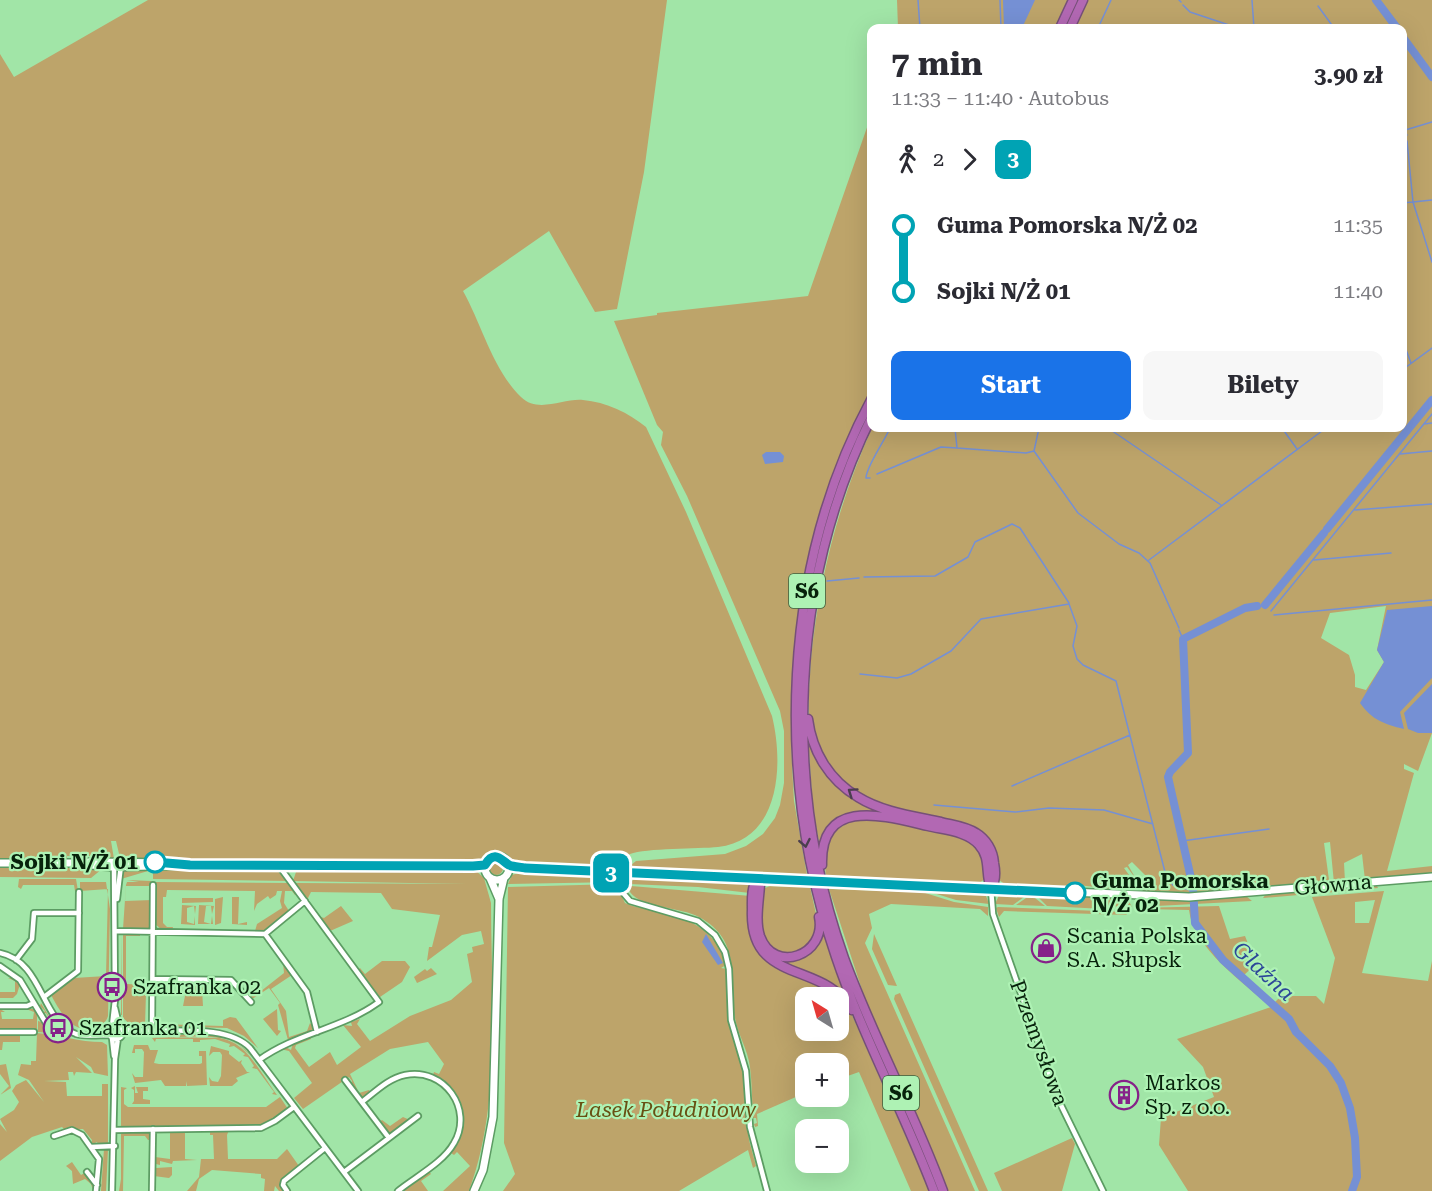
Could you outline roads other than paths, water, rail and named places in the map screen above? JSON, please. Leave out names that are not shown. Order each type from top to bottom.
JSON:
[{"type":"highway","points":[[1062,24],[1073,0]]},
{"type":"highway","points":[[1072,24],[1083,0]]},
{"type":"highway","name":"S6","points":[[867,408],[850,442],[824,520],[809,581],[796,690],[796,757],[803,833],[815,890],[837,960],[934,1191]]},
{"type":"highway","name":"S6","points":[[867,428],[841,490],[824,551],[811,613],[804,680],[807,794],[825,895],[859,995],[943,1191]]},
{"type":"highway","points":[[804,680],[811,737],[820,759],[834,777],[858,797],[877,807],[967,828],[978,834],[990,848],[994,859],[995,874],[991,889]]},
{"type":"highway","points":[[825,895],[822,863],[826,839],[832,829],[847,818],[866,814],[900,819],[973,838],[987,857],[991,889]]},
{"type":"highway","points":[[815,890],[820,922],[818,938],[806,953],[797,957],[781,957],[770,950],[760,935],[760,885],[757,879],[753,885],[752,927],[756,945],[767,957],[841,995],[872,1046]]},
{"type":"main road","points":[[474,1191],[483,1170],[493,1117],[499,899],[507,872],[503,858],[496,856],[489,858],[485,867],[499,899]]},
{"type":"main road","points":[[0,862],[485,867]]},
{"type":"main road","points":[[490,878],[525,868],[991,889]]},
{"type":"main road","name":"Główna","points":[[991,889],[1197,897],[1432,877]]},
{"type":"street","points":[[112,1191],[115,1146],[115,1037],[111,1027],[115,1007],[118,864]]},
{"type":"street","points":[[259,1060],[283,1044],[357,1018],[379,1002],[279,866]]},
{"type":"street","points":[[624,874],[624,894],[630,902],[698,921],[715,935],[725,952],[729,969],[731,1020],[746,1071],[750,1127],[767,1191]]},
{"type":"street","points":[[149,1032],[152,1022],[153,885]]},
{"type":"street","name":"Przemysłowa","points":[[991,889],[993,914],[1045,1067],[1103,1191]]},
{"type":"street","points":[[44,997],[78,970],[79,892]]},
{"type":"street","points":[[116,931],[265,934],[305,900]]},
{"type":"street","points":[[16,960],[32,939],[34,912],[79,913]]},
{"type":"street","points":[[265,934],[307,992],[317,1032]]},
{"type":"street","points":[[0,953],[16,960],[28,970],[66,1028],[80,1035],[115,1037],[149,1032]]},
{"type":"street","points":[[0,966],[17,976],[46,1023]]},
{"type":"street","points":[[153,979],[234,980],[251,1002]]},
{"type":"street","points":[[0,1006],[27,1006],[34,1003]]},
{"type":"street","points":[[115,1007],[121,1027],[115,1037]]},
{"type":"street","points":[[94,1035],[111,1027],[121,1027],[149,1032],[228,1034],[246,1044],[358,1191]]},
{"type":"street","points":[[0,1032],[34,1032]]},
{"type":"street","points":[[362,1102],[393,1079],[411,1074],[437,1079],[456,1099],[461,1117],[454,1144],[445,1155],[398,1191]]},
{"type":"street","points":[[345,1080],[389,1138]]},
{"type":"street","points":[[114,1130],[261,1128],[274,1122],[294,1107]]},
{"type":"street","points":[[344,1172],[418,1116]]},
{"type":"street","points":[[152,1191],[153,1129]]},
{"type":"street","points":[[54,1136],[75,1130],[91,1147],[99,1159],[97,1188]]},
{"type":"street","points":[[91,1147],[115,1146]]},
{"type":"street","points":[[287,1191],[283,1185],[286,1179],[325,1148]]},
{"type":"street","points":[[87,1172],[97,1188]]},
{"type":"water","points":[[1003,0],[1035,0],[1024,24],[1004,24]]},
{"type":"water","points":[[766,452],[780,452],[784,456],[783,462],[765,464],[762,455]]},
{"type":"water","points":[[1432,606],[1432,678],[1400,712],[1404,729],[1384,723],[1369,714],[1360,703],[1384,662],[1377,650],[1387,610]]},
{"type":"water","points":[[1432,684],[1432,733],[1418,733],[1408,729],[1404,713]]},
{"type":"water","points":[[706,934],[723,963],[718,965],[702,942]]},
{"type":"waterway","points":[[918,0],[920,24]]},
{"type":"waterway","points":[[1000,0],[1001,24]]},
{"type":"waterway","points":[[1100,24],[1111,0]]},
{"type":"waterway","points":[[1252,0],[1254,24]]},
{"type":"waterway","name":"Glaźna","points":[[1376,0],[1394,24]]},
{"type":"waterway","points":[[1183,5],[1190,12],[1226,24]]},
{"type":"waterway","points":[[1318,6],[1331,24]]},
{"type":"waterway","name":"Glaźna","points":[[1407,43],[1432,77]]},
{"type":"waterway","points":[[1407,130],[1432,122]]},
{"type":"waterway","points":[[1407,141],[1413,202],[1432,200]]},
{"type":"waterway","points":[[1407,203],[1413,202],[1432,262]]},
{"type":"waterway","points":[[1407,366],[1432,348]]},
{"type":"waterway","points":[[1407,352],[1411,363]]},
{"type":"waterway","name":"Glaźna","points":[[1407,431],[1432,400]]},
{"type":"waterway","points":[[1271,611],[1432,414]]},
{"type":"waterway","points":[[1424,424],[1432,423]]},
{"type":"waterway","points":[[870,478],[866,478],[867,473],[888,432]]},
{"type":"waterway","points":[[955,432],[957,448],[1026,453],[1034,451]]},
{"type":"waterway","points":[[1038,432],[1034,451],[1078,513],[1119,544],[1139,553],[1150,563],[1179,628]]},
{"type":"waterway","points":[[1114,432],[1221,505]]},
{"type":"waterway","points":[[1285,432],[1297,449]]},
{"type":"waterway","points":[[1149,560],[1321,432]]},
{"type":"waterway","name":"Glaźna","points":[[1327,529],[1406,432]]},
{"type":"waterway","points":[[877,474],[941,447],[957,448]]},
{"type":"waterway","points":[[1400,454],[1432,451]]},
{"type":"waterway","points":[[1355,510],[1432,504]]},
{"type":"waterway","points":[[864,577],[935,576],[968,557],[975,542],[1012,524],[1020,528],[1069,603]]},
{"type":"waterway","name":"Glaźna","points":[[1265,605],[1324,533]]},
{"type":"waterway","points":[[1314,560],[1391,553]]},
{"type":"waterway","points":[[827,581],[859,578]]},
{"type":"waterway","points":[[1274,615],[1432,600]]},
{"type":"waterway","points":[[860,674],[897,678],[911,674],[951,651],[981,619],[1069,604],[1077,626],[1073,646],[1077,659],[1083,665],[1116,681],[1165,872],[1173,885],[1193,891]]},
{"type":"waterway","name":"Glaźna","points":[[1257,606],[1245,608],[1183,639],[1188,753],[1168,777],[1193,887],[1195,923],[1223,960],[1289,1019],[1296,1032],[1330,1066],[1341,1083],[1350,1108],[1355,1138],[1357,1177],[1352,1191]]},
{"type":"waterway","points":[[1179,630],[1183,639]]},
{"type":"waterway","points":[[1012,786],[1130,735]]},
{"type":"waterway","points":[[934,805],[1015,812],[1049,808],[1104,810],[1153,824]]},
{"type":"waterway","points":[[1182,841],[1269,829]]},
{"type":"place","name":"Sojki N/Ż 01","points":[[155,862]]},
{"type":"place","name":"Guma Pomorska N/Ż 02","points":[[1075,893]]},
{"type":"place","name":"Scania Polska S.A. Słupsk","points":[[1046,948]]},
{"type":"place","name":"Szafranka 02","points":[[112,987]]},
{"type":"place","name":"Szafranka 01","points":[[58,1028]]},
{"type":"place","name":"Markos Sp. z o.o.","points":[[1124,1095]]},
{"type":"park label","name":"Lasek Południowy","points":[[666,1110]]}]
